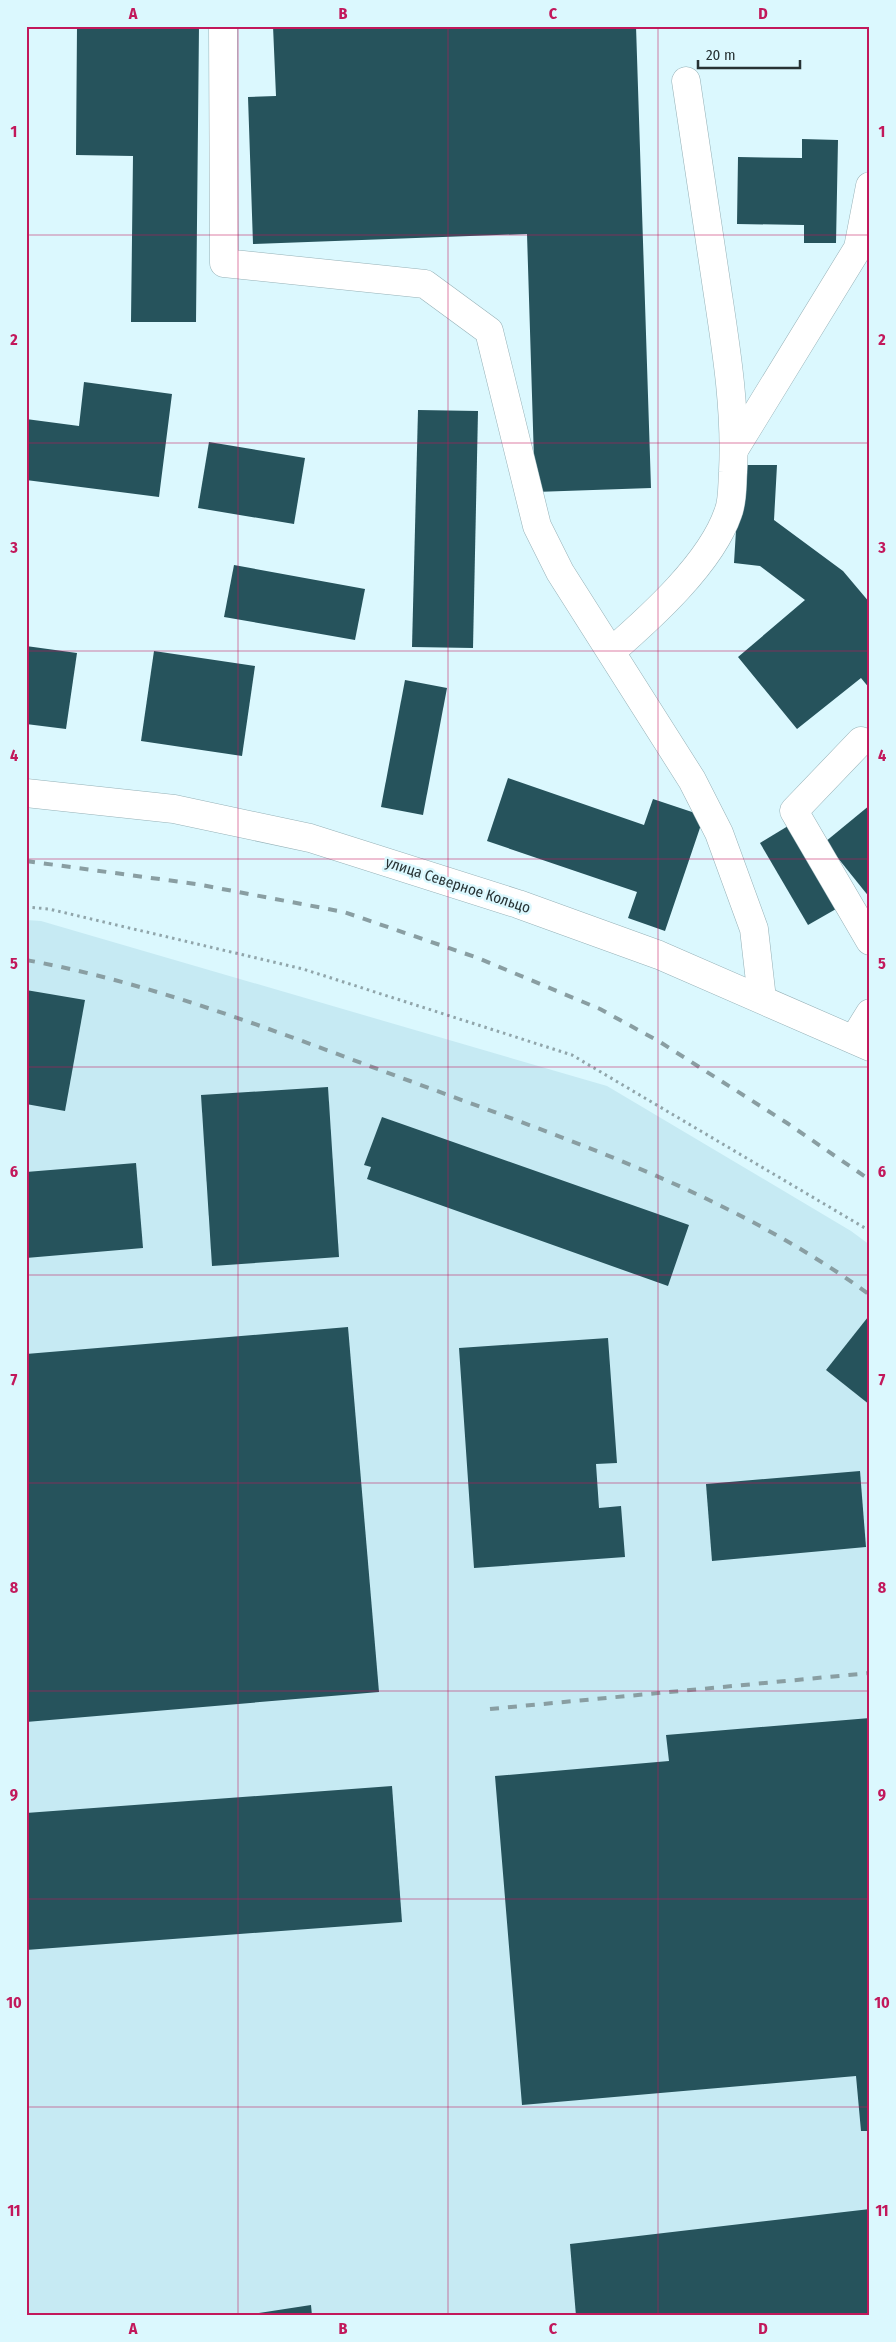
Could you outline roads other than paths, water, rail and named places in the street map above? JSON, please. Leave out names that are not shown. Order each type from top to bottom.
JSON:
[{"type":"street","points":[[223,26],[224,264],[425,284],[489,332],[537,526],[560,572],[612,651],[692,780],[719,834],[754,929],[762,999]]},
{"type":"street","points":[[612,651],[679,587],[719,533],[729,511],[734,450],[731,380],[686,81]]},
{"type":"street","points":[[734,450],[858,248],[870,186]]},
{"type":"street","points":[[861,741],[794,810],[870,941]]},
{"type":"street","name":"улица Северное Кольцо","points":[[26,793],[174,809],[252,824],[310,838],[518,904],[604,934],[658,955],[862,1043]]},
{"type":"street","points":[[862,1043],[870,1013]]},
{"type":"railway","points":[[26,861],[196,884],[344,912],[478,958],[600,1009],[660,1042],[787,1123],[870,1180]]},
{"type":"railway","points":[[26,960],[124,983],[221,1012],[589,1148],[706,1198],[762,1227],[817,1259],[870,1295]]},
{"type":"railway","points":[[490,1709],[870,1673]]}]
